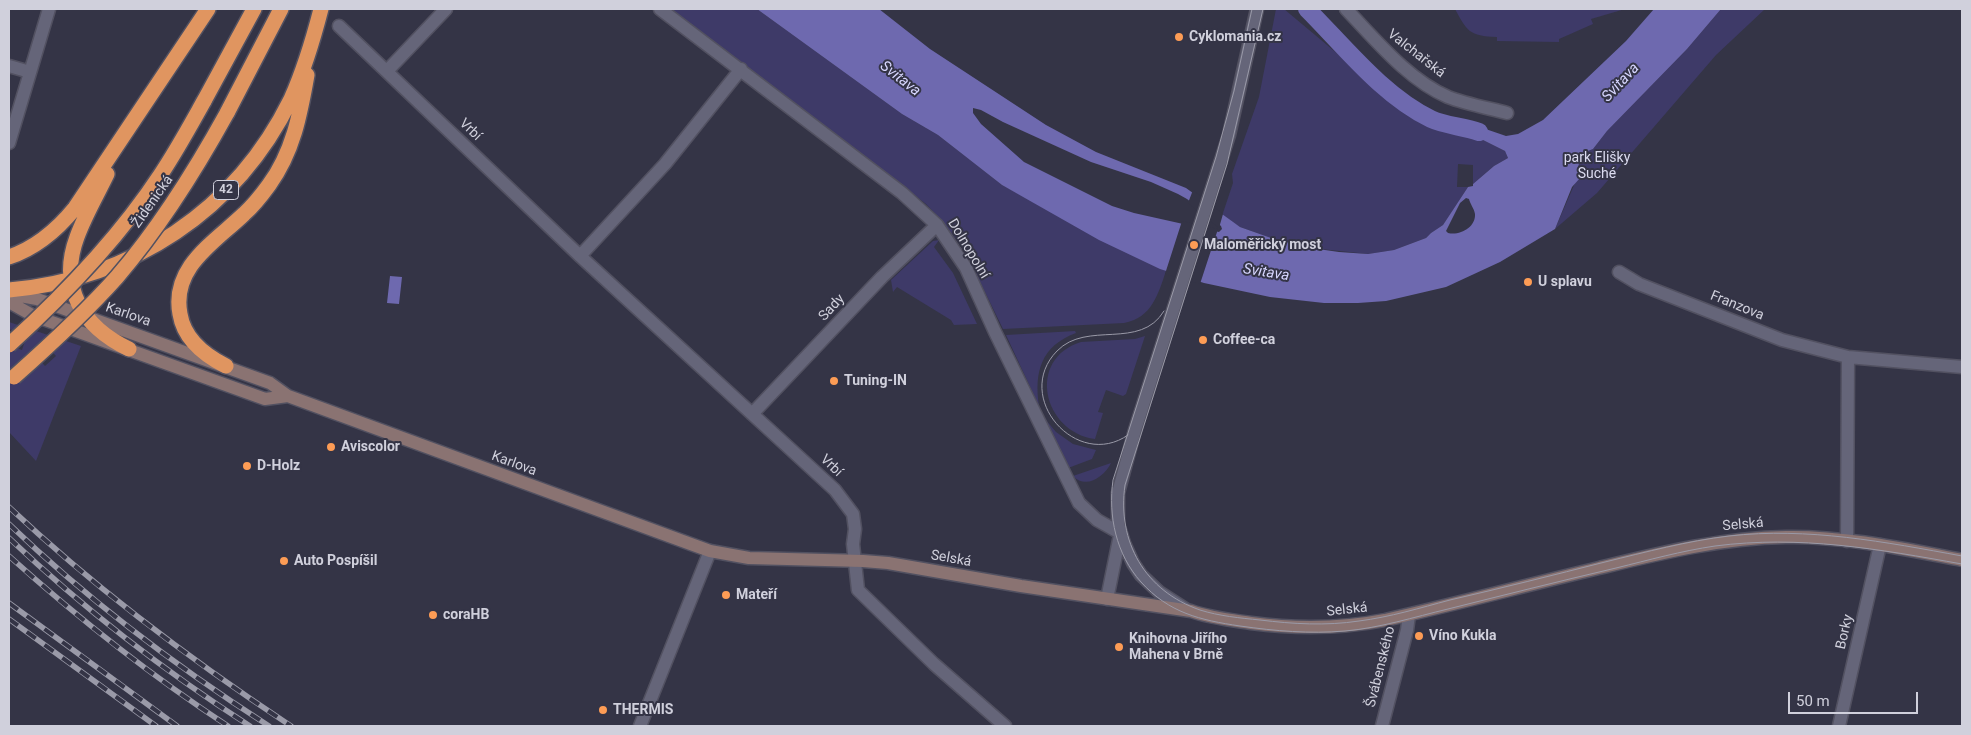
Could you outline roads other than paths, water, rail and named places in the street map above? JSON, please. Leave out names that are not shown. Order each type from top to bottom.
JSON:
[{"type":"highway","points":[[9,258],[43,240],[66,220],[80,202],[208,9]]},
{"type":"highway","name":"Židenická","points":[[9,345],[48,310],[96,258],[134,212],[161,174],[204,101],[254,9]]},
{"type":"highway","name":"Židenická","points":[[9,381],[70,327],[118,276],[158,224],[208,149],[281,9]]},
{"type":"highway","name":"42","points":[[9,290],[71,280],[118,264],[160,242],[199,215],[233,182],[265,142],[283,113],[300,76],[320,9]]},
{"type":"highway","points":[[226,366],[202,352],[188,335],[180,318],[178,299],[180,288],[189,267],[214,240],[251,207],[279,170],[287,154],[299,119],[314,34]]},
{"type":"highway","points":[[129,349],[104,335],[86,316],[77,303],[71,280],[71,265],[77,236],[132,123]]},
{"type":"main road","name":"Karlova","points":[[9,294],[37,299],[226,366],[270,383],[288,396],[710,551],[730,556]]},
{"type":"main road","name":"Karlova","points":[[9,302],[32,315],[265,398],[288,396]]},
{"type":"main road","name":"Selská","points":[[730,556],[888,563],[1191,612],[1217,618],[1268,625],[1314,628],[1362,625],[1409,615],[1676,549],[1711,543],[1786,537],[1847,541],[1962,560]]},
{"type":"street","points":[[9,143],[49,9]]},
{"type":"street","points":[[387,71],[446,9]]},
{"type":"street","name":"Dolnopolní","points":[[660,9],[902,192],[938,225],[966,268],[1079,503],[1097,520],[1120,533]]},
{"type":"street","points":[[1191,612],[1166,598],[1146,580],[1128,553],[1120,533],[1117,505],[1120,478],[1216,177],[1240,92],[1257,9]]},
{"type":"street","name":"Valchařská","points":[[1346,9],[1378,45],[1429,86],[1448,97],[1507,113]]},
{"type":"street","name":"Vrbí","points":[[339,26],[580,256],[835,490],[853,514],[855,529],[853,544],[858,590],[934,664],[1005,726]]},
{"type":"street","points":[[9,66],[30,72]]},
{"type":"street","points":[[580,256],[665,164],[740,69]]},
{"type":"street","name":"Sady","points":[[752,414],[882,277],[938,225]]},
{"type":"street","name":"Franzova","points":[[1619,272],[1639,284],[1782,340],[1848,357],[1962,367]]},
{"type":"street","points":[[1847,541],[1848,357]]},
{"type":"street","points":[[1106,599],[1120,533]]},
{"type":"street","name":"Borky","points":[[1839,726],[1880,545]]},
{"type":"street","points":[[640,726],[710,551]]},
{"type":"street","name":"Švábenského","points":[[1382,726],[1407,630],[1409,615]]},
{"type":"water","name":"Svitava","points":[[757,9],[879,9],[930,49],[1046,125],[1096,152],[1186,188],[1240,227],[1274,239],[1311,248],[1368,254],[1394,250],[1426,238],[1443,225],[1468,187],[1473,186],[1494,166],[1508,158],[1505,151],[1469,133],[1456,132],[1458,123],[1471,124],[1506,136],[1518,134],[1543,120],[1626,41],[1654,9],[1721,9],[1687,49],[1607,131],[1593,149],[1588,151],[1580,160],[1577,171],[1580,178],[1572,187],[1555,229],[1500,262],[1446,287],[1386,301],[1324,303],[1270,297],[1204,283],[1160,269],[1099,240],[1002,185],[938,135],[902,114]],"holes":[[[973,108],[981,110],[1091,162],[1151,182],[1178,194],[1221,226],[1222,229],[1219,232],[1134,213],[1112,206],[1024,162],[981,124],[973,113]],[[1466,198],[1469,199],[1475,214],[1473,223],[1462,232],[1448,233],[1446,231],[1460,203]]]},
{"type":"water","points":[[390,276],[402,277],[399,304],[387,303]]},
{"type":"waterway","points":[[1307,9],[1380,84],[1413,109],[1431,119],[1479,132]]},
{"type":"tram line","points":[[1252,9],[1234,91],[1216,157],[1113,480],[1113,521],[1120,547],[1132,571],[1152,593],[1174,608],[1198,618],[1279,631],[1332,632],[1384,625],[1690,550],[1715,546],[1778,542],[1839,545],[1962,564]]},
{"type":"tram line","points":[[1263,9],[1227,164],[1125,485],[1124,506],[1126,526],[1131,545],[1139,562],[1150,577],[1164,590],[1181,602],[1200,610],[1222,615],[1285,623],[1334,624],[1394,615],[1651,551],[1729,536],[1788,533],[1846,537],[1962,556]]},
{"type":"tram line","points":[[1128,435],[1108,444],[1089,444],[1071,436],[1056,424],[1046,407],[1042,389],[1045,369],[1057,351],[1069,342],[1083,337],[1141,330],[1154,323],[1164,311]]},
{"type":"railway","points":[[9,507],[110,595],[181,649],[291,726]]},
{"type":"railway","points":[[9,524],[70,579],[134,631],[201,680],[269,726]]},
{"type":"railway","points":[[9,538],[125,638],[186,683],[250,726]]},
{"type":"railway","points":[[9,556],[61,602],[115,645],[171,687],[228,726]]},
{"type":"railway","points":[[9,603],[177,726]]},
{"type":"railway","points":[[9,619],[156,726]]},
{"type":"place","name":"Cyklomania.cz","points":[[1179,37]]},
{"type":"place","name":"Maloměřický most","points":[[1194,245]]},
{"type":"place","name":"U splavu","points":[[1528,282]]},
{"type":"place","name":"Coffee-ca","points":[[1203,340]]},
{"type":"place","name":"Tuning-IN","points":[[834,381]]},
{"type":"place","name":"Aviscolor","points":[[331,447]]},
{"type":"place","name":"D-Holz","points":[[247,466]]},
{"type":"place","name":"Auto Pospíšil","points":[[284,561]]},
{"type":"place","name":"Mateří","points":[[726,595]]},
{"type":"place","name":"coraHB","points":[[433,615]]},
{"type":"place","name":"Víno Kukla","points":[[1419,636]]},
{"type":"place","name":"Knihovna Jiřího Mahena v Brně","points":[[1119,647]]},
{"type":"place","name":"THERMIS","points":[[603,710]]},
{"type":"park label","name":"park Elišky Suché","points":[[1597,166]]}]
